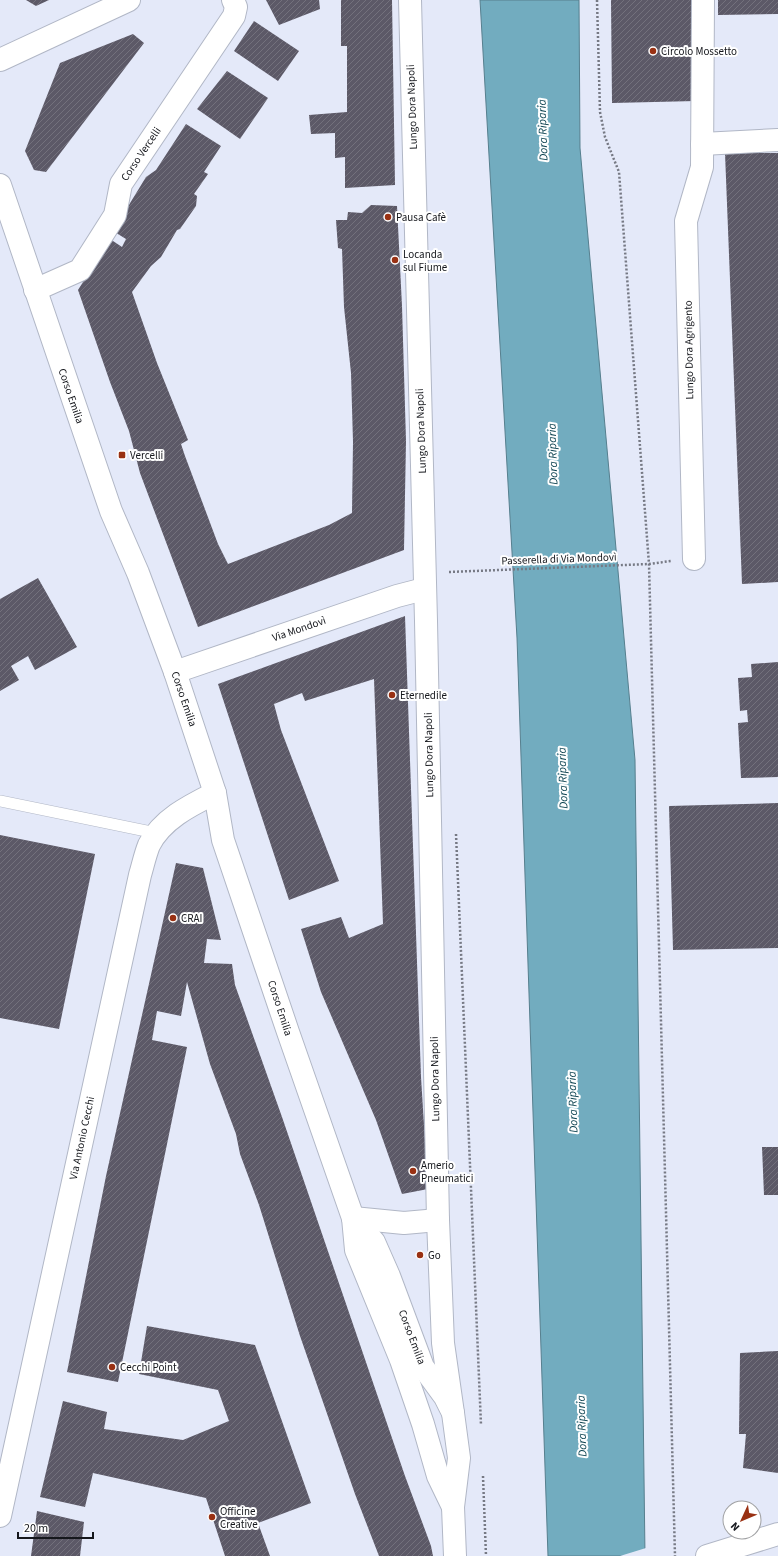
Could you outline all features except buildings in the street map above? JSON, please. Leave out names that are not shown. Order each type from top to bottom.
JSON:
[{"type":"street","points":[[0,60],[129,0]]},
{"type":"street","name":"Corso Vercelli","points":[[35,290],[80,270],[115,215],[121,184],[234,16],[236,8],[233,0]]},
{"type":"street","name":"Lungo Dora Napoli","points":[[410,0],[426,621],[438,1220],[443,1343],[453,1413]]},
{"type":"street","name":"Lungo Dora Agrigento","points":[[694,559],[686,221],[702,167],[703,0]]},
{"type":"street","points":[[702,144],[778,140]]},
{"type":"street","name":"Corso Emilia","points":[[0,185],[111,511],[138,573],[175,672],[215,793],[224,840],[285,1025],[353,1218],[356,1250],[401,1360],[438,1476],[453,1507]]},
{"type":"street","name":"Via Mondovì","points":[[175,672],[402,594],[424,589]]},
{"type":"street","name":"Via Antonio Cecchi","points":[[0,1516],[140,875],[149,846],[156,833],[165,823],[193,804],[215,793]]},
{"type":"street","points":[[353,1218],[404,1223],[438,1220]]},
{"type":"street","name":"Corso Emilia","points":[[353,1218],[374,1242],[389,1276],[423,1367],[445,1397],[453,1413],[459,1458],[453,1507],[455,1556]]},
{"type":"street","points":[[714,1555],[778,1534]]},
{"type":"lane","points":[[0,801],[156,833]]},
{"type":"path","points":[[597,0],[600,112],[605,137],[619,172],[649,564],[675,1556]]},
{"type":"path","name":"Passerella di Via Mondovì","points":[[446,572],[649,564]]},
{"type":"path","points":[[456,829],[481,1428]]},
{"type":"path","points":[[482,1468],[486,1556]]},
{"type":"water","name":"Dora Riparia","points":[[480,0],[579,0],[580,148],[635,760],[645,1556],[548,1556],[517,638]]},
{"type":"pier","points":[[646,1548],[647,1556],[620,1556]]},
{"type":"place","name":"Circolo Mossetto","points":[[653,51]]},
{"type":"place","name":"Pausa Cafè","points":[[388,217]]},
{"type":"place","name":"Locanda sul Fiume","points":[[395,260]]},
{"type":"place","name":"Vercelli","points":[[122,455]]},
{"type":"place","name":"Eternedile","points":[[392,695]]},
{"type":"place","name":"CRAI","points":[[173,918]]},
{"type":"place","name":"Amerio Pneumatici","points":[[413,1171]]},
{"type":"place","name":"Go","points":[[420,1255]]},
{"type":"place","name":"Cecchi Point","points":[[112,1367]]},
{"type":"place","name":"Officine Creative","points":[[212,1517]]}]
